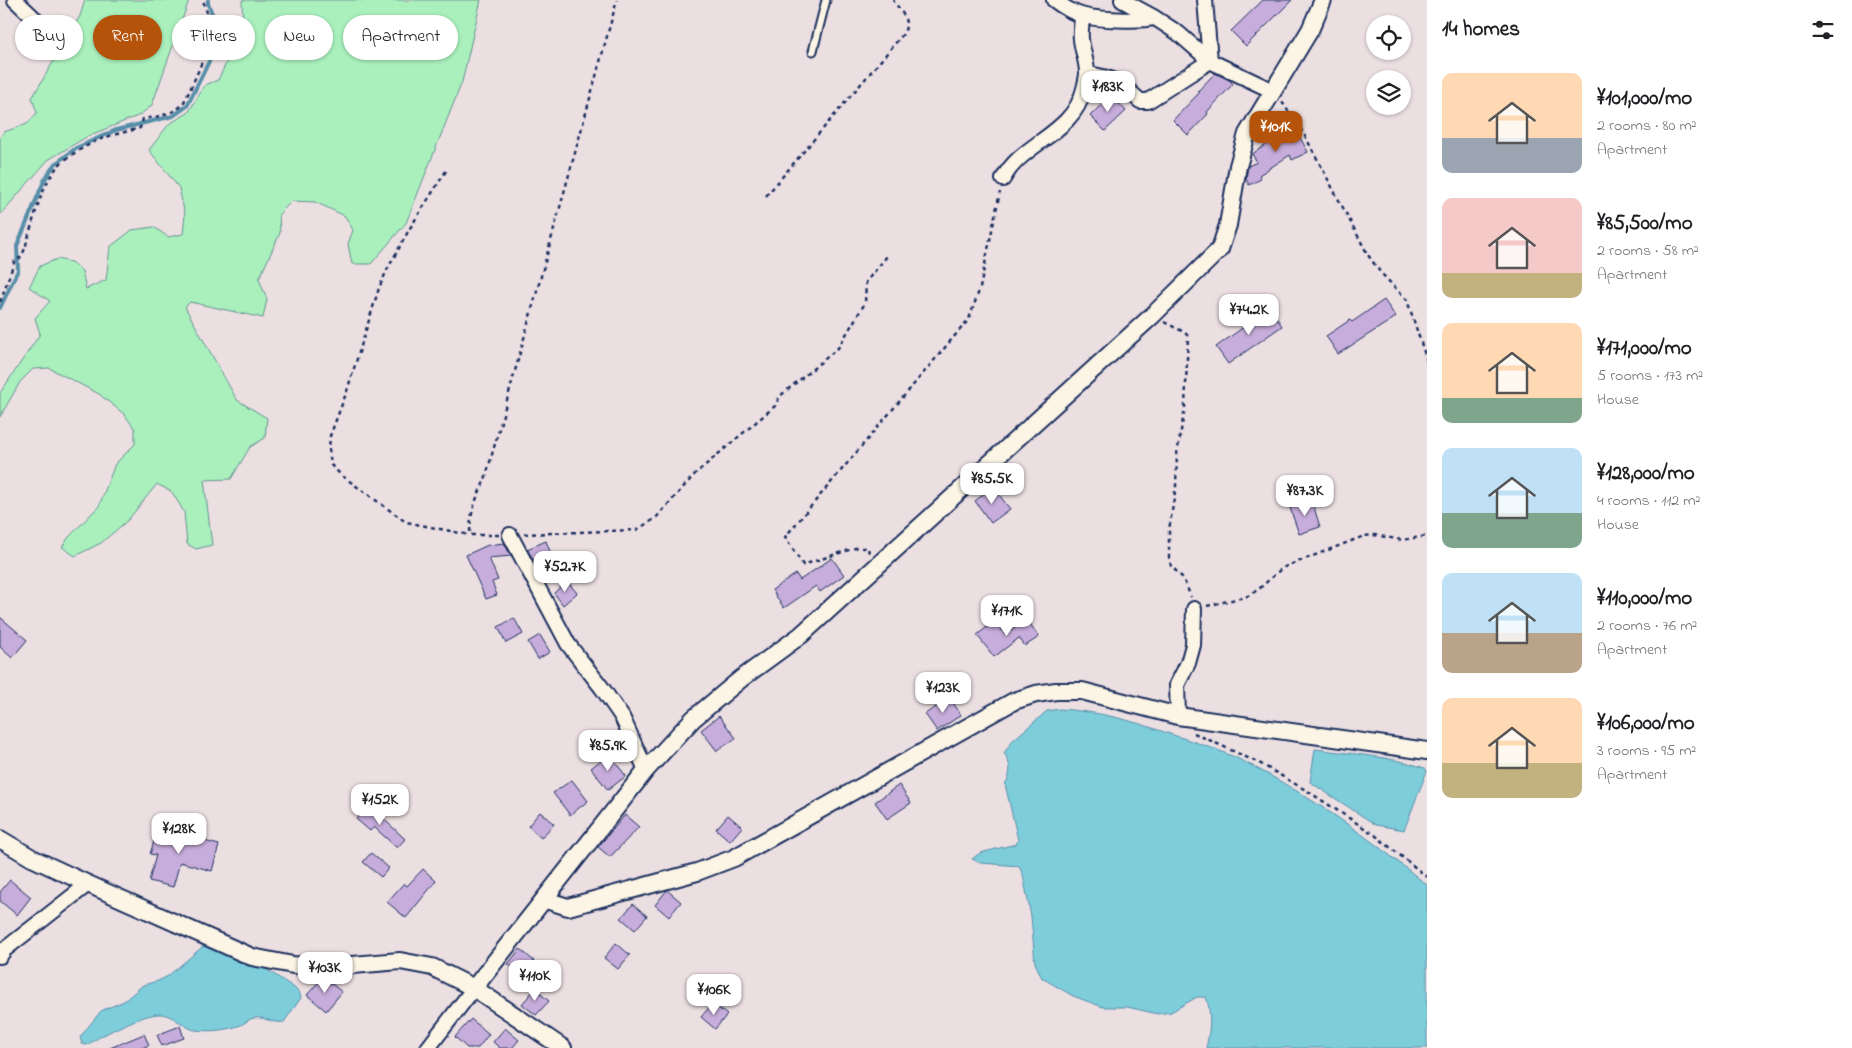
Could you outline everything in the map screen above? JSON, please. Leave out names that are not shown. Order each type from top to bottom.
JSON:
[{"type":"street","points":[[16,0],[31,15]]},
{"type":"street","points":[[1054,0],[1067,10],[1082,16],[1143,20],[1155,18]]},
{"type":"street","points":[[1122,0],[1178,33],[1210,61],[1273,91]]},
{"type":"street","points":[[1205,0],[1210,61]]},
{"type":"street","points":[[428,1048],[546,900],[646,770],[693,719],[742,678],[801,635],[1153,315],[1220,249],[1228,225],[1238,166],[1247,134],[1310,30],[1324,0]]},
{"type":"street","points":[[1003,179],[1009,168],[1052,134],[1072,115],[1082,96],[1087,74],[1081,38],[1082,16]]},
{"type":"street","points":[[1087,74],[1109,77],[1122,84],[1140,101],[1148,101],[1210,61]]},
{"type":"street","points":[[510,535],[568,644],[622,717],[646,770]]},
{"type":"street","points":[[1178,716],[1177,685],[1188,663],[1193,645],[1194,609]]},
{"type":"street","points":[[546,900],[568,907],[697,872],[734,858],[1014,701],[1036,694],[1056,691],[1082,691],[1178,716],[1427,751]]},
{"type":"street","points":[[0,839],[32,858],[252,957],[292,966],[341,966],[400,961],[432,967],[474,988],[564,1048]]},
{"type":"street","points":[[0,956],[4,950],[88,884]]},
{"type":"lane","points":[[813,51],[826,0]]},
{"type":"path","points":[[0,302],[15,260],[20,258],[40,200],[59,166],[78,151],[98,140],[140,128],[143,120],[168,114],[182,105],[212,36],[210,17],[203,0]]},
{"type":"path","points":[[470,535],[470,517],[473,504],[485,480],[616,0]]},
{"type":"path","points":[[766,196],[904,33],[907,26],[905,18],[893,0]]},
{"type":"path","points":[[1273,91],[1304,134],[1368,255],[1380,272],[1407,300],[1427,361]]},
{"type":"path","points":[[446,171],[387,270],[379,288],[347,391],[330,436],[329,449],[331,465],[341,475],[406,522],[470,535],[636,530],[655,519],[696,473],[775,406],[780,396],[838,348],[865,303],[866,282],[887,256]]},
{"type":"path","points":[[875,568],[872,564],[868,548],[855,548],[802,565],[785,537],[969,319],[980,288],[1003,179]]},
{"type":"path","points":[[1153,315],[1158,320],[1184,332],[1188,336],[1185,407],[1177,454],[1176,486],[1168,530],[1171,566],[1183,578],[1194,609],[1248,596],[1259,589],[1282,568],[1364,536],[1375,535],[1402,540],[1427,536]]},
{"type":"path","points":[[1178,716],[1194,734],[1261,764],[1309,792],[1375,836],[1427,877]]},
{"type":"green space","points":[[85,0],[189,0],[184,15],[172,15],[172,48],[152,105],[140,115],[88,136],[48,160],[0,215],[0,137],[4,132],[27,124],[37,113],[32,98],[54,60],[83,60],[83,15],[80,15]]},
{"type":"green space","points":[[242,0],[481,0],[462,82],[406,223],[371,264],[352,264],[348,244],[353,230],[345,216],[315,202],[292,201],[279,214],[280,233],[259,279],[267,299],[263,318],[190,302],[185,307],[237,400],[267,418],[265,438],[250,447],[231,479],[204,480],[212,545],[196,549],[187,544],[184,512],[172,492],[157,484],[128,520],[101,543],[75,556],[62,547],[69,537],[99,506],[115,464],[135,444],[135,429],[124,414],[99,394],[49,368],[33,369],[20,382],[0,417],[0,393],[40,334],[35,318],[50,301],[29,287],[40,266],[57,259],[71,262],[82,271],[86,289],[106,280],[110,247],[132,230],[154,227],[168,237],[183,234],[185,215],[179,188],[149,150],[169,124],[188,113],[205,85],[218,80],[228,60],[255,60],[255,15],[243,15]]},
{"type":"water","points":[[1060,709],[1089,712],[1129,721],[1208,746],[1245,762],[1317,803],[1384,851],[1427,885],[1427,1048],[1206,1048],[1210,1022],[1206,997],[1197,997],[1171,1012],[1158,1014],[1127,1007],[1103,1007],[1073,996],[1042,978],[1035,963],[1031,916],[1023,875],[1019,866],[981,863],[972,859],[980,853],[1016,844],[1018,840],[1005,784],[1010,772],[1004,753],[1013,740],[1047,711]]},
{"type":"water","points":[[1315,749],[1384,758],[1425,768],[1427,771],[1404,830],[1376,825],[1310,782]]},
{"type":"water","points":[[207,943],[263,967],[299,991],[301,998],[284,1022],[254,1018],[230,1028],[200,1031],[191,1029],[175,1019],[161,1014],[144,1017],[123,1025],[87,1045],[82,1044],[80,1037],[101,1011],[124,1001],[143,985],[168,976]]},
{"type":"building","points":[[1263,0],[1292,0],[1246,46],[1231,31]]},
{"type":"building","points":[[1215,73],[1233,84],[1188,135],[1173,120]]},
{"type":"building","points":[[1111,95],[1126,111],[1105,131],[1090,116]]},
{"type":"building","points":[[1293,125],[1308,152],[1292,160],[1290,155],[1259,175],[1261,179],[1249,185],[1246,179],[1248,166],[1257,162],[1252,154],[1280,136],[1278,133]]},
{"type":"building","points":[[1384,300],[1396,317],[1338,354],[1326,336],[1350,320],[1352,322]]},
{"type":"building","points":[[1270,308],[1282,326],[1228,364],[1216,347]]},
{"type":"building","points":[[993,487],[1010,509],[991,523],[975,501]]},
{"type":"building","points":[[1312,501],[1320,527],[1299,534],[1290,508]]},
{"type":"building","points":[[546,541],[553,559],[537,566],[527,549]]},
{"type":"building","points":[[504,543],[511,556],[489,558],[498,580],[492,582],[497,595],[486,599],[466,555],[488,545]]},
{"type":"building","points":[[832,558],[844,575],[820,592],[816,586],[784,608],[772,590],[796,574],[800,580]]},
{"type":"building","points":[[567,581],[577,593],[563,605],[554,593]]},
{"type":"building","points":[[0,617],[27,640],[12,658],[0,647]]},
{"type":"building","points":[[514,618],[523,634],[506,643],[498,627]]},
{"type":"building","points":[[1027,619],[1039,637],[1025,646],[1019,638],[994,657],[977,635],[995,621],[1005,634]]},
{"type":"building","points":[[540,635],[550,652],[538,659],[528,642]]},
{"type":"building","points":[[950,698],[961,715],[937,731],[925,714]]},
{"type":"building","points":[[719,716],[736,738],[717,751],[701,730]]},
{"type":"building","points":[[609,754],[626,776],[608,790],[591,768]]},
{"type":"building","points":[[572,780],[588,801],[570,815],[553,793]]},
{"type":"building","points":[[899,785],[911,803],[887,819],[875,802]]},
{"type":"building","points":[[369,805],[405,839],[397,848],[374,827],[370,831],[356,819]]},
{"type":"building","points":[[540,812],[554,824],[541,838],[528,826]]},
{"type":"building","points":[[625,815],[639,827],[610,857],[598,847]]},
{"type":"building","points":[[728,815],[742,827],[730,841],[716,829]]},
{"type":"building","points":[[158,828],[219,845],[212,871],[180,862],[173,887],[149,881],[156,855],[150,854]]},
{"type":"building","points":[[371,853],[389,868],[381,877],[363,862]]},
{"type":"building","points":[[423,869],[436,881],[406,918],[387,902],[404,883],[407,886]]},
{"type":"building","points":[[10,880],[31,897],[17,915],[0,901],[0,892]]},
{"type":"building","points":[[667,890],[681,902],[669,917],[655,905]]},
{"type":"building","points":[[633,904],[647,916],[635,930],[621,918]]},
{"type":"building","points":[[616,943],[630,955],[618,969],[604,958]]},
{"type":"building","points":[[520,949],[534,961],[522,975],[508,964]]},
{"type":"building","points":[[323,977],[342,992],[326,1011],[307,995]]},
{"type":"building","points":[[535,989],[549,1001],[536,1015],[522,1004]]},
{"type":"building","points":[[713,1003],[727,1015],[715,1029],[701,1017]]},
{"type":"building","points":[[471,1019],[489,1034],[478,1048],[467,1048],[455,1037]]},
{"type":"building","points":[[180,1026],[184,1038],[162,1046],[157,1035]]},
{"type":"building","points":[[505,1028],[519,1040],[512,1048],[500,1048],[493,1042]]},
{"type":"building","points":[[144,1034],[149,1045],[142,1048],[110,1048]]},
{"type":"waterway","points":[[0,308],[18,270],[17,246],[44,181],[54,165],[76,148],[116,130],[173,116],[187,106],[218,43],[219,30],[208,0]]}]
